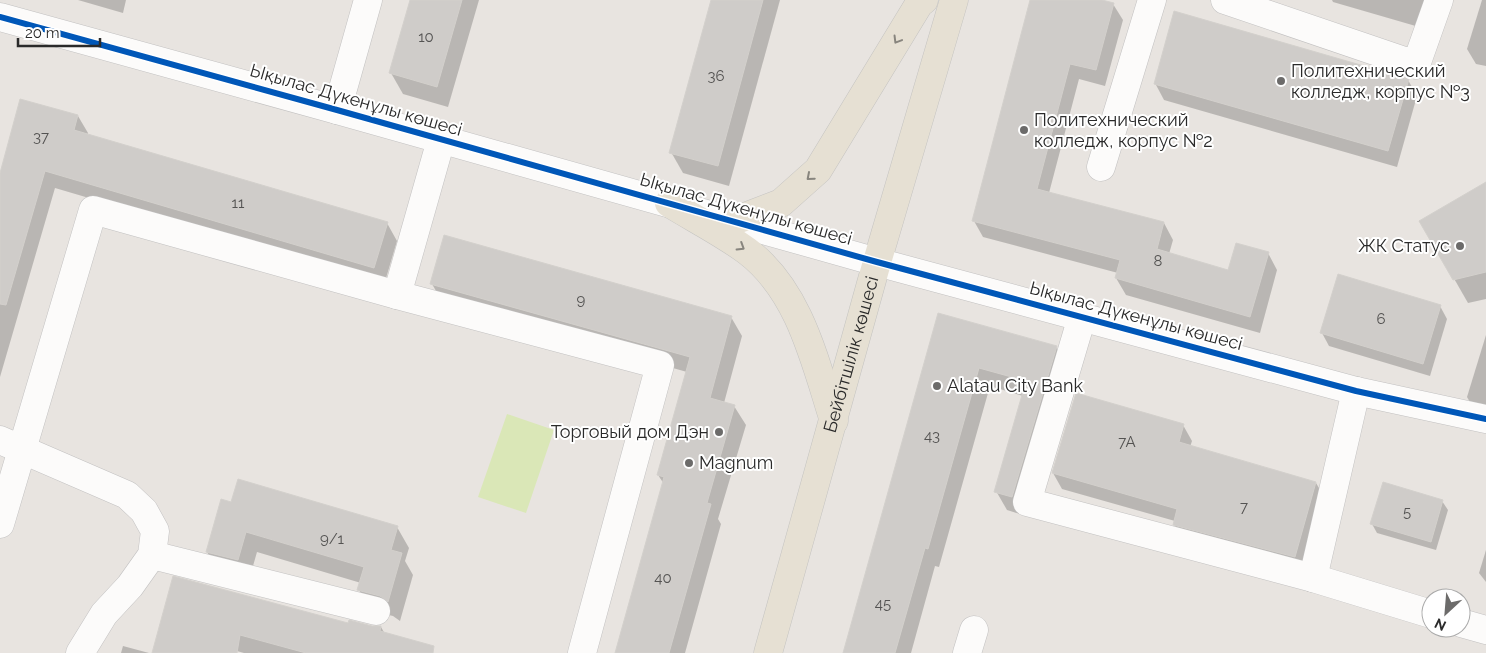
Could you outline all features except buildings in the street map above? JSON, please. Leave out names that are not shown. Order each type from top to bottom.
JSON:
[{"type":"main road","points":[[734,221],[780,203],[818,170],[919,4],[924,0]]},
{"type":"main road","name":"Бейбітшілік көшесі","points":[[768,653],[877,262],[954,0]]},
{"type":"main road","points":[[669,203],[748,252],[780,284],[803,326],[834,421]]},
{"type":"street","points":[[336,110],[368,0]]},
{"type":"street","points":[[1101,167],[1152,0]]},
{"type":"street","points":[[1225,0],[1416,65],[1439,0]]},
{"type":"street","name":"Ықылас Дүкенұлы көшесі","points":[[0,17],[877,262],[1356,390],[1486,419]]},
{"type":"street","points":[[397,295],[441,140]]},
{"type":"street","points":[[0,524],[11,444],[93,210],[660,366],[582,653]]},
{"type":"street","points":[[1082,317],[1027,502],[1313,578],[1421,611]]},
{"type":"street","points":[[1313,578],[1356,390]]},
{"type":"street","points":[[11,444],[127,495],[144,511],[155,531],[152,555],[130,586],[104,614],[80,653]]},
{"type":"street","points":[[152,555],[376,611]]},
{"type":"street","points":[[1471,626],[1486,630]]},
{"type":"green space","points":[[507,414],[554,430],[526,513],[478,497]]},
{"type":"cycle path","points":[[0,17],[877,262],[1356,391],[1486,419]]},
{"type":"place","name":"Политехнический колледж, корпус №3","points":[[1281,81]]},
{"type":"place","name":"Политехнический колледж, корпус №2","points":[[1024,130]]},
{"type":"place","name":"ЖК Статус","points":[[1460,246]]},
{"type":"place","name":"Alatau City Bank","points":[[937,386]]},
{"type":"place","name":"Торговый дом Дэн","points":[[719,432]]},
{"type":"place","name":"Magnum","points":[[689,463]]}]
